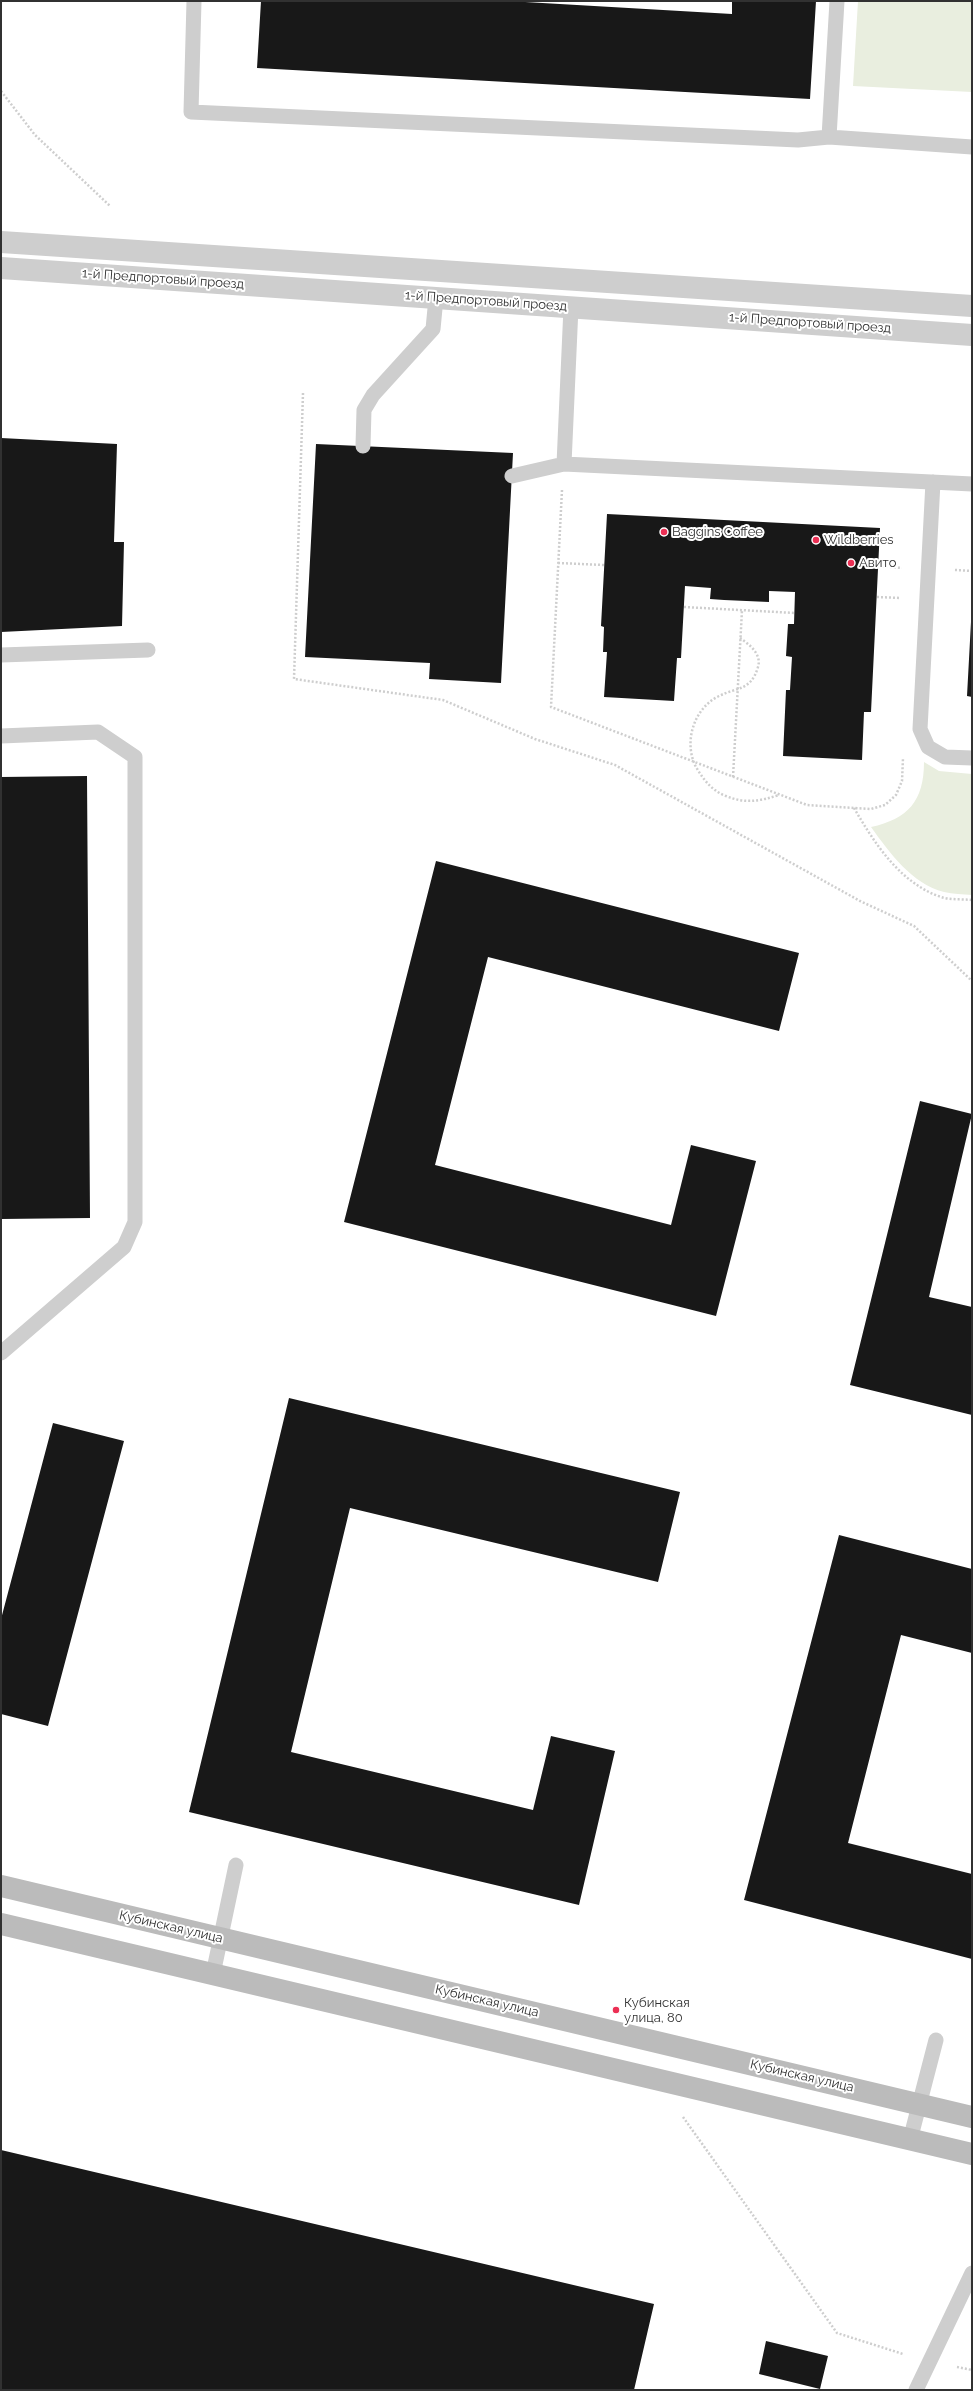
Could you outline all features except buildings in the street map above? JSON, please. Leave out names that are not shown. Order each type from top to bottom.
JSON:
[{"type":"main road","name":"Кубинская улица","points":[[1,1886],[972,2117]]},
{"type":"main road","points":[[1,1924],[972,2154]]},
{"type":"street","name":"1-й Предпортовый проезд","points":[[1,242],[972,306]]},
{"type":"street","name":"1-й Предпортовый проезд","points":[[1,268],[972,334]]},
{"type":"lane","points":[[194,1],[191,112],[790,140],[829,137],[972,147]]},
{"type":"lane","points":[[829,137],[837,1]]},
{"type":"lane","points":[[363,446],[364,410],[373,395],[432,329],[436,298]]},
{"type":"lane","points":[[564,464],[571,307]]},
{"type":"lane","points":[[512,476],[564,464],[972,484]]},
{"type":"lane","points":[[934,482],[920,729],[928,747],[946,757],[972,758]]},
{"type":"lane","points":[[1,655],[148,650]]},
{"type":"lane","points":[[1,736],[98,732],[135,757],[135,1222],[124,1247],[1,1353]]},
{"type":"lane","points":[[213,1974],[236,1865]]},
{"type":"lane","points":[[910,2140],[936,2040]]},
{"type":"lane","points":[[916,2390],[972,2273]]},
{"type":"path","points":[[1,91],[35,135],[110,206]]},
{"type":"path","points":[[303,393],[294,679],[443,700],[535,739],[615,764],[860,901],[914,926],[972,981]]},
{"type":"path","points":[[561,512],[551,707],[807,805],[854,808],[871,808],[885,805],[896,795],[902,781],[903,754]]},
{"type":"path","points":[[558,563],[604,565]]},
{"type":"path","points":[[684,608],[795,613]]},
{"type":"path","points":[[733,777],[742,610]]},
{"type":"path","points":[[740,638],[754,648],[758,665],[752,681],[738,691],[719,696],[704,708],[693,724],[690,743],[694,762],[704,780],[719,794],[738,801],[759,801],[779,795]]},
{"type":"path","points":[[854,808],[886,856],[914,884],[942,897],[972,900]]},
{"type":"path","points":[[679,2113],[697,2135],[837,2333],[929,2362]]},
{"type":"shaded area","points":[[858,1],[972,1],[972,92],[853,86]]},
{"type":"shaded area","points":[[924,762],[939,771],[972,774],[972,895],[944,892],[932,888],[922,882],[902,866],[871,827],[884,824],[895,819],[911,806],[917,798],[921,787]]},
{"type":"place","name":"Baggins Coffee","points":[[664,532]]},
{"type":"place","name":"Wildberries","points":[[816,540]]},
{"type":"place","name":"Авито","points":[[851,563]]},
{"type":"place","name":"Кубинская улица, 80","points":[[616,2010]]}]
